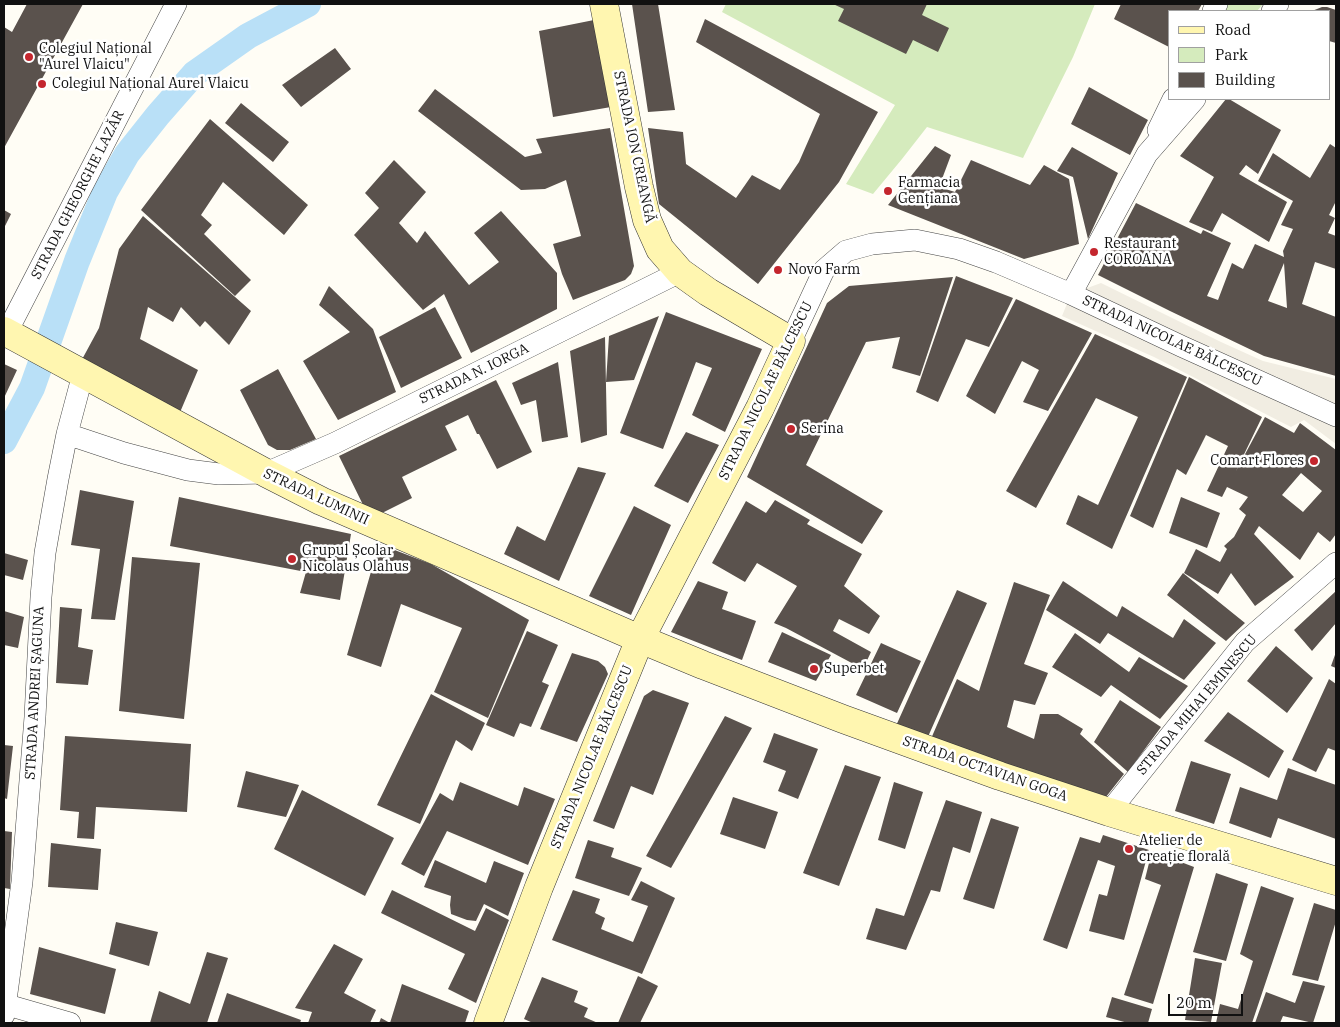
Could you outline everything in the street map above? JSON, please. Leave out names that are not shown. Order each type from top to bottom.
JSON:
[{"type":"street","name":"STRADA GHEORGHE LAZĂR","points":[[5,332],[176,4]]},
{"type":"street","name":"STRADA ION CREANGĂ","points":[[604,4],[647,220],[660,248],[680,272],[708,292],[791,341]]},
{"type":"street","points":[[1071,294],[1147,154],[1173,100]]},
{"type":"street","points":[[1147,154],[1194,100]]},
{"type":"street","name":"STRADA NICOLAE BĂLCESCU","points":[[488,1023],[539,887],[640,639],[760,408],[824,270],[846,251],[872,244],[915,240],[959,249],[996,262],[1071,294],[1336,416]]},
{"type":"street","name":"STRADA N. IORGA","points":[[266,473],[335,443],[680,272]]},
{"type":"street","name":"STRADA LUMINII","points":[[5,332],[321,501],[640,639]]},
{"type":"street","name":"STRADA ANDREI ȘAGUNA","points":[[4,1008],[22,882],[45,553],[67,434],[83,374]]},
{"type":"street","points":[[67,434],[124,453],[188,470],[219,474],[266,473]]},
{"type":"street","name":"STRADA MIHAI EMINESCU","points":[[1109,812],[1245,642],[1336,563]]},
{"type":"street","name":"STRADA OCTAVIAN GOGA","points":[[640,639],[852,722],[1000,776],[1109,812],[1336,881]]},
{"type":"street","points":[[4,1008],[70,1023]]},
{"type":"green space","points":[[726,4],[1095,4],[1073,57],[1023,158],[927,127],[873,194],[846,184],[895,105],[722,12]]},
{"type":"green space","points":[[1226,4],[1263,4],[1258,10],[1223,10]]},
{"type":"shaded area","points":[[1101,283],[1263,361],[1336,379],[1336,444],[1304,420],[1291,427],[1154,357],[1062,316],[1071,294]]},
{"type":"building","name":"Colegiul Național \"Aurel Vlaicu\"","points":[[27,4],[83,4],[4,148],[4,27],[12,32]]},
{"type":"building","points":[[632,4],[658,4],[675,110],[648,112]]},
{"type":"building","points":[[833,4],[927,4],[922,15],[949,28],[938,52],[913,40],[906,54],[838,21],[844,9]]},
{"type":"building","points":[[1121,4],[1202,4],[1199,10],[1168,10],[1168,46],[1114,19]]},
{"type":"building","points":[[1327,7],[1336,10],[1336,43],[1330,41],[1330,10],[1314,10]]},
{"type":"building","points":[[705,19],[878,112],[839,182],[758,284],[659,204],[648,128],[683,132],[686,164],[736,198],[752,175],[780,190],[799,162],[820,114],[696,42]]},
{"type":"building","points":[[594,20],[611,107],[553,117],[539,31]]},
{"type":"building","points":[[335,48],[351,69],[301,107],[282,85]]},
{"type":"building","points":[[1089,87],[1148,120],[1130,155],[1071,124]]},
{"type":"building","points":[[435,89],[525,157],[542,153],[536,139],[610,128],[634,266],[631,274],[625,280],[573,300],[562,274],[553,244],[581,236],[566,180],[545,189],[521,190],[418,111]]},
{"type":"building","points":[[1225,100],[1231,100],[1281,130],[1258,174],[1246,165],[1239,174],[1287,202],[1269,242],[1222,213],[1212,232],[1189,222],[1214,177],[1180,156]]},
{"type":"building","points":[[241,103],[289,142],[273,162],[225,123]]},
{"type":"building","points":[[210,119],[308,205],[284,235],[223,182],[201,215],[212,225],[204,234],[251,280],[235,296],[141,210]]},
{"type":"building","points":[[1330,144],[1336,148],[1336,201],[1329,215],[1335,218],[1328,233],[1336,236],[1336,269],[1315,262],[1302,304],[1336,317],[1336,376],[1264,356],[1098,275],[1136,203],[1201,234],[1203,230],[1231,243],[1207,296],[1218,300],[1232,263],[1243,269],[1255,244],[1284,257],[1283,251],[1293,229],[1281,225],[1293,201],[1258,181],[1273,153],[1310,178]],"holes":[[[1284,263],[1287,308],[1268,301]]]},
{"type":"building","points":[[935,146],[951,155],[939,187],[955,192],[971,160],[1030,185],[1044,165],[1069,179],[1079,244],[1024,259],[888,205]]},
{"type":"building","points":[[1072,147],[1118,173],[1088,239],[1073,177],[1057,171]]},
{"type":"building","points":[[394,160],[426,192],[399,223],[417,243],[425,231],[469,285],[499,262],[474,233],[501,211],[557,273],[557,309],[471,353],[444,294],[423,310],[354,235],[379,208],[365,193]]},
{"type":"building","points":[[4,210],[11,214],[4,228]]},
{"type":"building","points":[[143,216],[251,311],[229,345],[205,321],[200,327],[181,307],[173,322],[148,307],[140,339],[198,370],[178,417],[79,365],[99,328],[119,249]]},
{"type":"building","points":[[956,276],[1013,298],[989,347],[966,339],[938,402],[916,392]]},
{"type":"building","points":[[953,277],[920,376],[892,368],[900,337],[866,342],[806,465],[883,511],[862,544],[747,477],[827,303],[849,286]]},
{"type":"building","points":[[329,286],[373,329],[396,392],[338,420],[303,361],[350,332],[319,305]]},
{"type":"building","points":[[1016,299],[1092,333],[1048,411],[1023,402],[1039,370],[1022,361],[995,414],[966,396]]},
{"type":"building","points":[[435,307],[462,358],[401,388],[379,337]]},
{"type":"building","points":[[666,312],[762,349],[725,432],[692,415],[712,368],[696,362],[663,449],[620,433]]},
{"type":"building","points":[[659,316],[634,380],[606,382],[609,336]]},
{"type":"building","points":[[1095,334],[1187,377],[1112,549],[1066,524],[1078,495],[1098,505],[1138,417],[1096,398],[1036,508],[1006,491]]},
{"type":"building","points":[[605,337],[607,435],[581,443],[570,351]]},
{"type":"building","points":[[558,362],[568,437],[542,442],[536,400],[521,405],[512,383]]},
{"type":"building","points":[[4,364],[17,370],[4,398]]},
{"type":"building","points":[[278,369],[316,439],[290,450],[277,450],[268,445],[240,390]]},
{"type":"building","points":[[1189,377],[1262,417],[1236,471],[1265,417],[1294,433],[1300,423],[1336,450],[1336,534],[1330,542],[1318,532],[1300,560],[1259,526],[1254,534],[1294,577],[1255,606],[1231,573],[1218,594],[1184,573],[1196,549],[1220,562],[1227,549],[1224,546],[1234,537],[1246,515],[1239,509],[1248,497],[1227,487],[1222,497],[1207,491],[1228,446],[1206,435],[1186,475],[1177,469],[1153,528],[1130,516]],"holes":[[[1301,473],[1322,491],[1303,512],[1282,495]]]},
{"type":"building","points":[[496,380],[532,452],[497,469],[468,415],[445,426],[457,450],[402,477],[412,498],[370,519],[339,456]]},
{"type":"building","points":[[686,432],[719,445],[688,503],[654,486]]},
{"type":"building","points":[[578,467],[606,473],[559,581],[504,554],[517,526],[545,541]]},
{"type":"building","points":[[80,490],[134,501],[115,620],[91,619],[100,549],[71,545]]},
{"type":"building","name":"Grupul Școlar Nicolaus Olahus","points":[[179,497],[351,534],[340,600],[300,593],[306,572],[170,546]]},
{"type":"building","points":[[1181,497],[1220,513],[1207,548],[1169,533]]},
{"type":"building","points":[[775,500],[810,520],[807,524],[862,554],[844,586],[880,616],[869,634],[839,619],[833,631],[871,652],[863,669],[774,623],[797,586],[757,563],[745,582],[712,563],[746,501],[766,513]]},
{"type":"building","points":[[634,506],[671,525],[631,615],[589,596]]},
{"type":"building","points":[[379,544],[431,564],[529,620],[488,718],[434,692],[462,628],[401,604],[381,667],[347,655]]},
{"type":"building","points":[[4,553],[28,560],[23,580],[4,575]]},
{"type":"building","points":[[132,557],[200,563],[184,719],[119,711]]},
{"type":"building","points":[[1183,573],[1245,623],[1226,641],[1167,595]]},
{"type":"building","points":[[698,581],[728,592],[722,609],[756,621],[742,660],[671,632]]},
{"type":"building","points":[[1063,581],[1117,617],[1122,606],[1173,638],[1184,619],[1216,643],[1184,680],[1108,633],[1100,644],[1046,610]]},
{"type":"building","points":[[1014,582],[1050,595],[1024,664],[1048,673],[1035,705],[1014,700],[1007,727],[1034,739],[1040,714],[1058,714],[1083,729],[1080,734],[1124,774],[1102,802],[930,741],[957,679],[979,691]]},
{"type":"building","points":[[957,590],[987,603],[927,739],[895,728]]},
{"type":"building","points":[[1336,591],[1336,623],[1312,651],[1294,630]]},
{"type":"building","points":[[60,607],[82,609],[78,647],[93,650],[88,685],[56,683]]},
{"type":"building","points":[[4,611],[24,617],[18,648],[4,645]]},
{"type":"building","points":[[527,631],[558,645],[542,682],[549,685],[531,727],[520,723],[514,737],[486,725]]},
{"type":"building","points":[[782,632],[831,655],[816,681],[768,662]]},
{"type":"building","points":[[1075,633],[1129,672],[1139,657],[1188,686],[1160,719],[1111,685],[1101,697],[1052,667]]},
{"type":"building","points":[[881,643],[921,661],[897,713],[856,695]]},
{"type":"building","points":[[1276,646],[1313,678],[1287,713],[1247,681]]},
{"type":"building","points":[[1336,652],[1336,668],[1331,666]]},
{"type":"building","points":[[572,653],[598,661],[605,667],[608,674],[577,742],[540,729]]},
{"type":"building","points":[[1329,679],[1336,684],[1336,751],[1328,748],[1316,772],[1292,760]]},
{"type":"building","points":[[653,690],[689,703],[653,795],[631,786],[614,829],[593,821],[644,696]]},
{"type":"building","points":[[431,694],[485,723],[472,751],[456,740],[420,824],[377,805]]},
{"type":"building","points":[[1120,700],[1161,727],[1128,772],[1094,742]]},
{"type":"building","points":[[1228,712],[1284,751],[1269,778],[1204,741]]},
{"type":"building","points":[[725,716],[752,728],[671,868],[646,856]]},
{"type":"building","points":[[774,733],[818,749],[798,799],[778,791],[786,771],[763,762]]},
{"type":"building","points":[[65,736],[191,744],[187,812],[96,807],[94,839],[77,838],[79,812],[60,810]]},
{"type":"building","points":[[4,745],[13,746],[7,799],[4,798]]},
{"type":"building","points":[[1191,761],[1231,774],[1214,824],[1175,811]]},
{"type":"building","points":[[845,765],[881,777],[839,886],[803,873]]},
{"type":"building","points":[[1288,768],[1336,785],[1336,839],[1278,818],[1271,838],[1229,823],[1240,787],[1277,800]]},
{"type":"building","points":[[246,771],[299,785],[286,817],[237,807]]},
{"type":"building","points":[[460,782],[518,806],[524,787],[555,799],[528,865],[447,831],[424,876],[401,864],[440,793],[453,801]]},
{"type":"building","points":[[894,782],[923,792],[905,849],[878,840]]},
{"type":"building","points":[[302,790],[394,838],[365,896],[274,849]]},
{"type":"building","points":[[733,797],[778,812],[765,849],[720,834]]},
{"type":"building","points":[[946,800],[982,812],[970,853],[953,847],[940,892],[931,890],[906,950],[866,939],[876,908],[904,916]]},
{"type":"building","points":[[991,818],[1019,827],[994,909],[963,899]]},
{"type":"building","points":[[4,831],[12,832],[10,889],[4,888]]},
{"type":"building","points":[[1103,835],[1149,850],[1124,940],[1089,931],[1099,894],[1107,896],[1115,866],[1098,860],[1067,949],[1043,940],[1080,837],[1100,843]]},
{"type":"building","points":[[588,840],[614,848],[611,857],[642,868],[629,896],[575,878]]},
{"type":"building","points":[[51,843],[101,849],[98,890],[48,887]]},
{"type":"building","points":[[1152,851],[1194,867],[1153,1004],[1124,995],[1161,885],[1145,879]]},
{"type":"building","points":[[435,860],[486,883],[494,861],[524,873],[508,916],[484,904],[476,921],[451,914],[451,896],[424,887]]},
{"type":"building","points":[[1216,873],[1248,884],[1226,961],[1193,952]]},
{"type":"building","points":[[641,881],[675,898],[642,974],[552,940],[573,890],[600,899],[595,913],[605,918],[601,929],[633,942],[648,906],[631,900]]},
{"type":"building","points":[[1261,886],[1294,898],[1252,1023],[1216,1023],[1220,1004],[1238,1009],[1253,961],[1240,954]]},
{"type":"building","points":[[392,890],[475,931],[486,908],[509,920],[476,1003],[448,989],[465,954],[381,913]]},
{"type":"building","points":[[1314,903],[1336,910],[1336,921],[1318,981],[1292,975]]},
{"type":"building","points":[[116,922],[158,932],[149,966],[109,954]]},
{"type":"building","points":[[334,944],[363,959],[344,993],[376,1010],[370,1023],[308,1023],[312,1012],[295,1008]]},
{"type":"building","points":[[39,947],[116,969],[105,1014],[30,994]]},
{"type":"building","points":[[207,952],[228,958],[207,1023],[150,1023],[159,991],[190,1004]]},
{"type":"building","points":[[1195,958],[1222,963],[1211,1022],[1185,1020]]},
{"type":"building","points":[[638,976],[658,986],[640,1023],[618,1023]]},
{"type":"building","points":[[542,977],[578,991],[574,1002],[588,1008],[584,1017],[598,1023],[533,1023],[524,1019]]},
{"type":"building","points":[[1303,981],[1325,986],[1313,1023],[1283,1016],[1280,1023],[1255,1023],[1266,992],[1295,1003]]},
{"type":"building","points":[[402,984],[469,1011],[465,1023],[390,1023]]},
{"type":"building","points":[[227,993],[301,1020],[300,1023],[217,1023]]},
{"type":"building","points":[[1112,997],[1152,1009],[1148,1023],[1128,1023],[1106,1017]]},
{"type":"building","points":[[381,1018],[390,1023],[379,1023]]},
{"type":"waterway","points":[[4,441],[32,388],[77,261],[105,192],[127,154],[194,74],[248,36],[308,4]]},
{"type":"place","name":"Colegiul Național \"Aurel Vlaicu\"","points":[[29,57]]},
{"type":"place","name":"Colegiul Național Aurel Vlaicu","points":[[42,84]]},
{"type":"place","name":"Farmacia Gențiana","points":[[888,191]]},
{"type":"place","name":"Restaurant COROANA","points":[[1094,252]]},
{"type":"place","name":"Novo Farm","points":[[778,270]]},
{"type":"place","name":"Serina","points":[[791,429]]},
{"type":"place","name":"Comart Flores","points":[[1314,461]]},
{"type":"place","name":"Grupul Școlar Nicolaus Olahus","points":[[292,559]]},
{"type":"place","name":"Superbet","points":[[814,669]]},
{"type":"place","name":"Atelier de creație florală","points":[[1129,849]]}]
